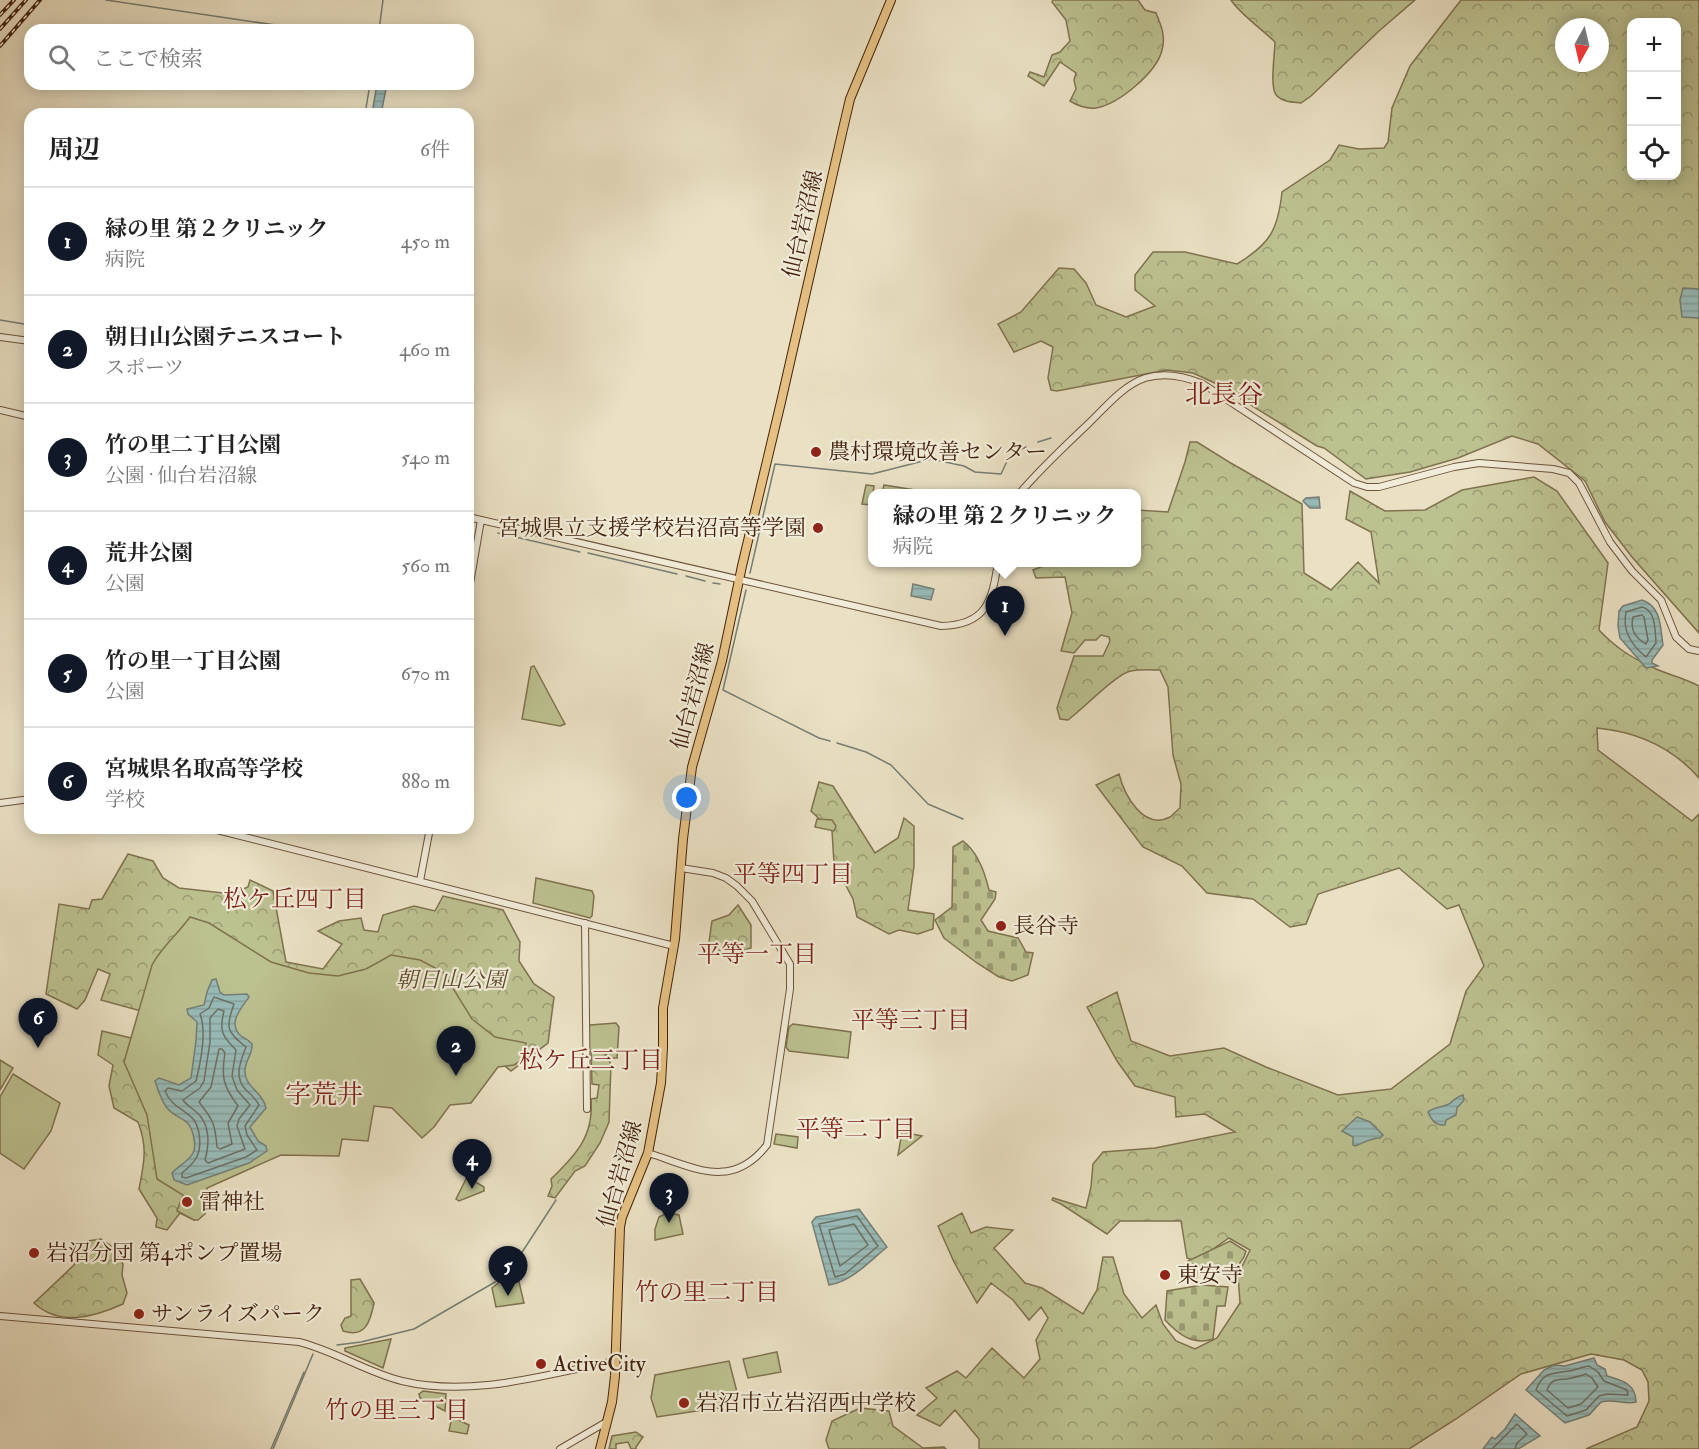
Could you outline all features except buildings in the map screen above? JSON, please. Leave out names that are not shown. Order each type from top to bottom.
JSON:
[{"type":"main road","name":"仙台岩沼線","points":[[600,1449],[608,1421],[616,1361],[620,1227],[648,1153],[661,1083],[663,1008],[674,946],[692,766],[715,692],[845,119],[861,71],[891,0]]},
{"type":"street","points":[[0,337],[24,340]]},
{"type":"street","points":[[1024,489],[1070,441],[1130,385],[1158,375],[1190,378],[1203,384],[1362,486],[1379,487],[1454,467],[1479,463],[1553,469],[1569,473],[1579,483],[1610,542],[1632,571],[1661,600],[1676,637],[1689,649],[1699,651]]},
{"type":"street","points":[[0,410],[24,416]]},
{"type":"street","points":[[474,519],[929,623],[955,626],[973,619],[991,599],[997,567]]},
{"type":"street","points":[[474,560],[481,520]]},
{"type":"street","points":[[0,803],[24,800]]},
{"type":"street","points":[[233,834],[674,946]]},
{"type":"street","points":[[420,881],[429,834]]},
{"type":"street","points":[[648,1153],[714,1172],[726,1173],[743,1167],[757,1158],[767,1145],[790,989],[791,971],[786,956],[752,901],[726,879],[713,873],[681,868]]},
{"type":"street","points":[[585,923],[587,1109]]},
{"type":"street","points":[[0,1316],[299,1342],[324,1349],[391,1378],[440,1387],[490,1386],[616,1361]]},
{"type":"street","points":[[560,1449],[608,1421]]},
{"type":"green space","points":[[1053,0],[1138,0],[1145,10],[1156,13],[1160,22],[1163,40],[1159,59],[1136,86],[1115,100],[1096,108],[1085,108],[1073,103],[1070,101],[1076,89],[1074,80],[1076,73],[1060,62],[1044,86],[1028,76],[1030,72],[1044,77],[1052,55],[1060,52],[1070,41],[1066,20],[1052,2]]},
{"type":"green space","points":[[1231,0],[1415,0],[1301,103],[1285,101],[1277,96],[1273,86],[1275,42],[1245,16]]},
{"type":"green space","points":[[1461,0],[1699,0],[1699,633],[1632,557],[1605,522],[1585,481],[1538,444],[1512,436],[1458,458],[1410,472],[1366,479],[1324,448],[1317,446],[1217,384],[1193,373],[1167,370],[1057,391],[1051,390],[1048,378],[1053,347],[1041,341],[1014,352],[998,324],[1021,312],[1059,268],[1074,269],[1086,283],[1096,305],[1126,317],[1155,306],[1135,290],[1135,275],[1153,252],[1185,252],[1237,264],[1248,257],[1265,242],[1275,226],[1282,192],[1330,160],[1339,145],[1359,149],[1384,148],[1388,142],[1392,108],[1410,66]]},
{"type":"green space","points":[[1190,442],[1197,442],[1302,504],[1304,573],[1331,590],[1358,562],[1379,583],[1371,532],[1346,519],[1350,491],[1385,511],[1425,510],[1462,490],[1534,477],[1557,491],[1608,563],[1599,630],[1618,647],[1639,660],[1699,686],[1699,778],[1689,767],[1653,743],[1626,733],[1597,728],[1598,750],[1692,821],[1699,814],[1699,1449],[1586,1449],[1637,1427],[1649,1401],[1648,1382],[1642,1370],[1624,1360],[1591,1354],[1521,1374],[1409,1449],[979,1449],[979,1439],[955,1410],[940,1426],[917,1415],[937,1398],[926,1388],[957,1371],[966,1378],[992,1348],[1024,1378],[1040,1359],[1036,1340],[1048,1318],[1041,1307],[1029,1320],[1013,1300],[991,1283],[977,1303],[954,1262],[938,1226],[962,1213],[971,1233],[986,1227],[1013,1230],[994,1248],[1025,1283],[1042,1288],[1083,1314],[1097,1290],[1103,1257],[1113,1257],[1124,1294],[1142,1318],[1156,1305],[1163,1324],[1176,1341],[1195,1349],[1217,1338],[1240,1303],[1238,1275],[1250,1250],[1229,1238],[1196,1261],[1187,1258],[1181,1221],[1120,1221],[1107,1234],[1052,1200],[1053,1198],[1086,1208],[1093,1164],[1103,1152],[1155,1148],[1235,1132],[1205,1114],[1176,1117],[1175,1097],[1135,1086],[1117,1061],[1087,1007],[1117,992],[1131,1041],[1170,1056],[1224,1048],[1338,1095],[1391,1089],[1450,1044],[1466,991],[1484,966],[1459,905],[1447,909],[1399,868],[1318,894],[1306,924],[1290,927],[1253,899],[1207,893],[1182,866],[1143,847],[1096,785],[1119,774],[1130,800],[1143,815],[1151,819],[1160,820],[1170,817],[1180,808],[1181,784],[1173,755],[1168,687],[1160,670],[1131,671],[1117,678],[1068,720],[1060,719],[1057,708],[1074,656],[1103,656],[1110,641],[1109,637],[1101,635],[1096,640],[1085,640],[1074,653],[1061,651],[1072,613],[1065,577],[1036,578],[1033,570],[1041,567],[1141,567],[1141,510],[1168,512]]},
{"type":"green space","points":[[866,485],[874,486],[874,489],[868,489],[868,505],[862,504]]},
{"type":"green space","points":[[884,485],[909,489],[883,489]]},
{"type":"green space","points":[[534,666],[565,724],[560,726],[522,719],[531,667]]},
{"type":"green space","points":[[819,782],[833,786],[875,853],[898,838],[904,818],[914,826],[914,866],[908,910],[934,914],[933,929],[918,934],[899,930],[889,934],[857,917],[853,899],[834,863],[832,831],[811,811]]},
{"type":"green space","points":[[817,819],[832,820],[836,826],[834,831],[815,827]]},
{"type":"green space","points":[[963,841],[977,857],[989,890],[996,892],[995,899],[981,920],[988,931],[1018,938],[1026,952],[1033,953],[1028,975],[1012,981],[999,977],[944,938],[935,920],[952,907],[953,847]]},
{"type":"green space","name":"朝日山公園","points":[[128,854],[153,861],[163,878],[179,888],[232,894],[248,887],[250,880],[273,891],[286,962],[323,969],[342,944],[318,931],[339,921],[361,918],[364,930],[378,932],[383,915],[414,906],[435,911],[443,896],[503,910],[520,942],[519,961],[534,984],[554,997],[548,1043],[511,1071],[500,1062],[141,1011],[101,1000],[110,974],[98,969],[85,1000],[77,1009],[46,994],[59,904],[89,909],[92,900],[102,899]]},
{"type":"green space","points":[[536,878],[592,891],[594,896],[592,916],[590,918],[533,903]]},
{"type":"green space","points":[[738,905],[751,925],[751,948],[735,953],[708,949],[712,921],[729,915]]},
{"type":"green space","points":[[190,917],[209,923],[271,962],[309,973],[338,976],[366,969],[391,955],[420,960],[443,972],[472,1019],[495,1037],[526,1043],[522,1060],[514,1065],[498,1067],[471,1103],[450,1105],[434,1127],[422,1138],[392,1108],[374,1106],[368,1141],[342,1139],[339,1156],[281,1155],[207,1188],[205,1214],[198,1220],[194,1220],[177,1211],[183,1195],[157,1179],[147,1115],[124,1062],[152,965]]},
{"type":"green space","points":[[616,1023],[619,1027],[617,1058],[609,1058],[605,1053],[589,1051],[590,1025]]},
{"type":"green space","points":[[793,1024],[851,1032],[848,1058],[789,1051],[786,1047],[789,1027]]},
{"type":"green space","points":[[102,1031],[131,1038],[204,1205],[194,1220],[180,1213],[167,1230],[156,1227],[157,1218],[139,1189],[144,1156],[141,1131],[138,1122],[114,1108],[109,1086],[113,1065],[98,1055]]},
{"type":"green space","points":[[591,1050],[605,1054],[611,1064],[609,1122],[600,1143],[585,1166],[575,1171],[555,1198],[548,1196],[552,1186],[551,1179],[582,1144],[590,1124],[591,1099],[597,1098],[599,1085],[592,1084]]},
{"type":"green space","points":[[0,1060],[13,1068],[0,1090]]},
{"type":"green space","points":[[13,1074],[60,1103],[51,1131],[24,1169],[0,1153],[0,1097]]},
{"type":"green space","points":[[902,1132],[922,1136],[898,1155]]},
{"type":"green space","points":[[776,1134],[798,1137],[797,1148],[774,1144]]},
{"type":"green space","points":[[467,1177],[484,1187],[484,1191],[459,1201],[456,1199]]},
{"type":"green space","points":[[667,1213],[679,1215],[683,1234],[655,1240],[655,1229],[659,1217]]},
{"type":"green space","points":[[101,1239],[110,1245],[123,1264],[122,1275],[127,1293],[123,1304],[89,1316],[66,1317],[55,1315],[34,1303],[74,1265],[88,1241]]},
{"type":"green space","points":[[1230,1241],[1246,1251],[1232,1275],[1207,1269],[1197,1270],[1196,1281],[1183,1279],[1188,1261]]},
{"type":"green space","points":[[516,1269],[524,1303],[496,1307],[492,1288]]},
{"type":"green space","points":[[360,1279],[374,1303],[371,1317],[365,1327],[350,1333],[343,1331],[341,1325],[345,1318],[351,1316],[351,1280]]},
{"type":"green space","points":[[1202,1285],[1228,1287],[1225,1306],[1217,1306],[1213,1339],[1206,1341],[1186,1337],[1165,1320],[1167,1291]]},
{"type":"green space","points":[[391,1339],[383,1368],[345,1351],[345,1348]]},
{"type":"green space","points":[[777,1352],[781,1372],[748,1378],[743,1359]]},
{"type":"green space","points":[[729,1361],[737,1392],[730,1406],[657,1417],[651,1398],[655,1375]]},
{"type":"green space","points":[[423,1391],[446,1394],[445,1411],[420,1398],[419,1394]]},
{"type":"green space","points":[[860,1408],[889,1411],[893,1426],[923,1448],[944,1447],[946,1449],[829,1449],[826,1440],[832,1421]]},
{"type":"green space","points":[[452,1417],[469,1425],[467,1434],[449,1431]]},
{"type":"green space","points":[[636,1432],[643,1437],[636,1449],[631,1449],[628,1442],[616,1444],[616,1449],[609,1449],[612,1436]]},
{"type":"water","points":[[376,90],[386,90],[382,108],[373,108]]},
{"type":"water","points":[[1683,288],[1699,289],[1699,318],[1682,317],[1680,300]]},
{"type":"water","points":[[1319,497],[1320,508],[1310,508],[1303,501],[1306,498]]},
{"type":"water","points":[[913,584],[934,589],[931,600],[911,596]]},
{"type":"water","points":[[1642,600],[1649,603],[1657,613],[1663,645],[1652,660],[1652,663],[1658,666],[1646,668],[1620,638],[1618,626],[1619,611],[1623,606]]},
{"type":"water","points":[[216,979],[220,992],[224,995],[247,994],[249,997],[237,1016],[235,1026],[241,1036],[252,1044],[245,1068],[246,1077],[266,1108],[250,1127],[258,1141],[266,1146],[267,1151],[249,1163],[187,1185],[174,1180],[172,1173],[193,1153],[195,1145],[192,1131],[187,1122],[167,1108],[155,1081],[159,1078],[179,1085],[191,1078],[197,1022],[188,1014],[187,1009],[204,1005],[212,980]]},
{"type":"water","points":[[1463,1095],[1464,1100],[1457,1108],[1456,1115],[1446,1120],[1445,1125],[1439,1125],[1432,1120],[1428,1112],[1449,1104]]},
{"type":"water","points":[[1357,1117],[1370,1122],[1383,1135],[1380,1138],[1353,1145],[1353,1137],[1342,1131]]},
{"type":"water","points":[[859,1209],[887,1247],[853,1275],[829,1285],[812,1222],[816,1217]]},
{"type":"water","points":[[1594,1358],[1597,1365],[1605,1369],[1607,1376],[1623,1381],[1631,1387],[1636,1402],[1601,1402],[1589,1415],[1565,1423],[1526,1390],[1544,1370],[1554,1365],[1565,1366]]},
{"type":"water","points":[[1515,1414],[1540,1436],[1518,1449],[1483,1449],[1492,1437],[1495,1439],[1505,1429]]},
{"type":"waterway","points":[[106,0],[268,24]]},
{"type":"waterway","points":[[380,24],[383,0]]},
{"type":"waterway","points":[[366,108],[369,90]]},
{"type":"waterway","points":[[0,320],[24,324]]},
{"type":"waterway","points":[[1038,442],[1051,438]]},
{"type":"waterway","points":[[1013,453],[1026,447]]},
{"type":"waterway","points":[[750,573],[775,464],[872,474],[931,459],[964,466],[975,472],[1001,474],[1009,457]]},
{"type":"waterway","points":[[498,533],[580,552]]},
{"type":"waterway","points":[[588,553],[677,574]]},
{"type":"waterway","points":[[686,576],[705,581]]},
{"type":"waterway","points":[[713,583],[720,584]]},
{"type":"waterway","points":[[746,590],[723,690],[819,738],[830,741]]},
{"type":"waterway","points":[[837,743],[866,752],[891,765],[928,804],[963,819]]},
{"type":"waterway","points":[[337,1345],[361,1342],[414,1329],[502,1278],[517,1260],[556,1200]]},
{"type":"waterway","points":[[273,1449],[313,1354]]},
{"type":"waterway","points":[[271,1449],[304,1372]]},
{"type":"railway","points":[[0,15],[14,0]]},
{"type":"railway","points":[[0,29],[26,0]]},
{"type":"railway","points":[[0,46],[40,0]]},
{"type":"place","name":"農村環境改善センター","points":[[816,452]]},
{"type":"place","name":"宮城県立支援学校岩沼高等学園","points":[[818,528]]},
{"type":"place","name":"緑の里 第２クリニック","points":[[1005,636]]},
{"type":"place","name":"長谷寺","points":[[1001,926]]},
{"type":"place","name":"宮城県名取高等学校","points":[[38,1048]]},
{"type":"place","name":"朝日山公園テニスコート","points":[[456,1076]]},
{"type":"place","name":"荒井公園","points":[[472,1189]]},
{"type":"place","name":"雷神社","points":[[187,1202]]},
{"type":"place","name":"竹の里二丁目公園","points":[[669,1223]]},
{"type":"place","name":"岩沼分団 第4ポンプ置場","points":[[34,1253]]},
{"type":"place","name":"東安寺","points":[[1165,1275]]},
{"type":"place","name":"竹の里一丁目公園","points":[[508,1296]]},
{"type":"place","name":"サンライズパーク","points":[[139,1314]]},
{"type":"place","name":"ActiveCity","points":[[541,1364]]},
{"type":"place","name":"岩沼市立岩沼西中学校","points":[[684,1403]]},
{"type":"district","name":"北長谷","points":[[1224,395]]},
{"type":"district","name":"平等四丁目","points":[[793,874]]},
{"type":"district","name":"松ケ丘四丁目","points":[[295,899]]},
{"type":"district","name":"平等一丁目","points":[[757,954]]},
{"type":"district","name":"平等三丁目","points":[[911,1020]]},
{"type":"district","name":"松ケ丘三丁目","points":[[591,1060]]},
{"type":"district","name":"字荒井","points":[[324,1095]]},
{"type":"district","name":"平等二丁目","points":[[856,1129]]},
{"type":"district","name":"竹の里二丁目","points":[[707,1292]]},
{"type":"district","name":"竹の里三丁目","points":[[397,1410]]}]
